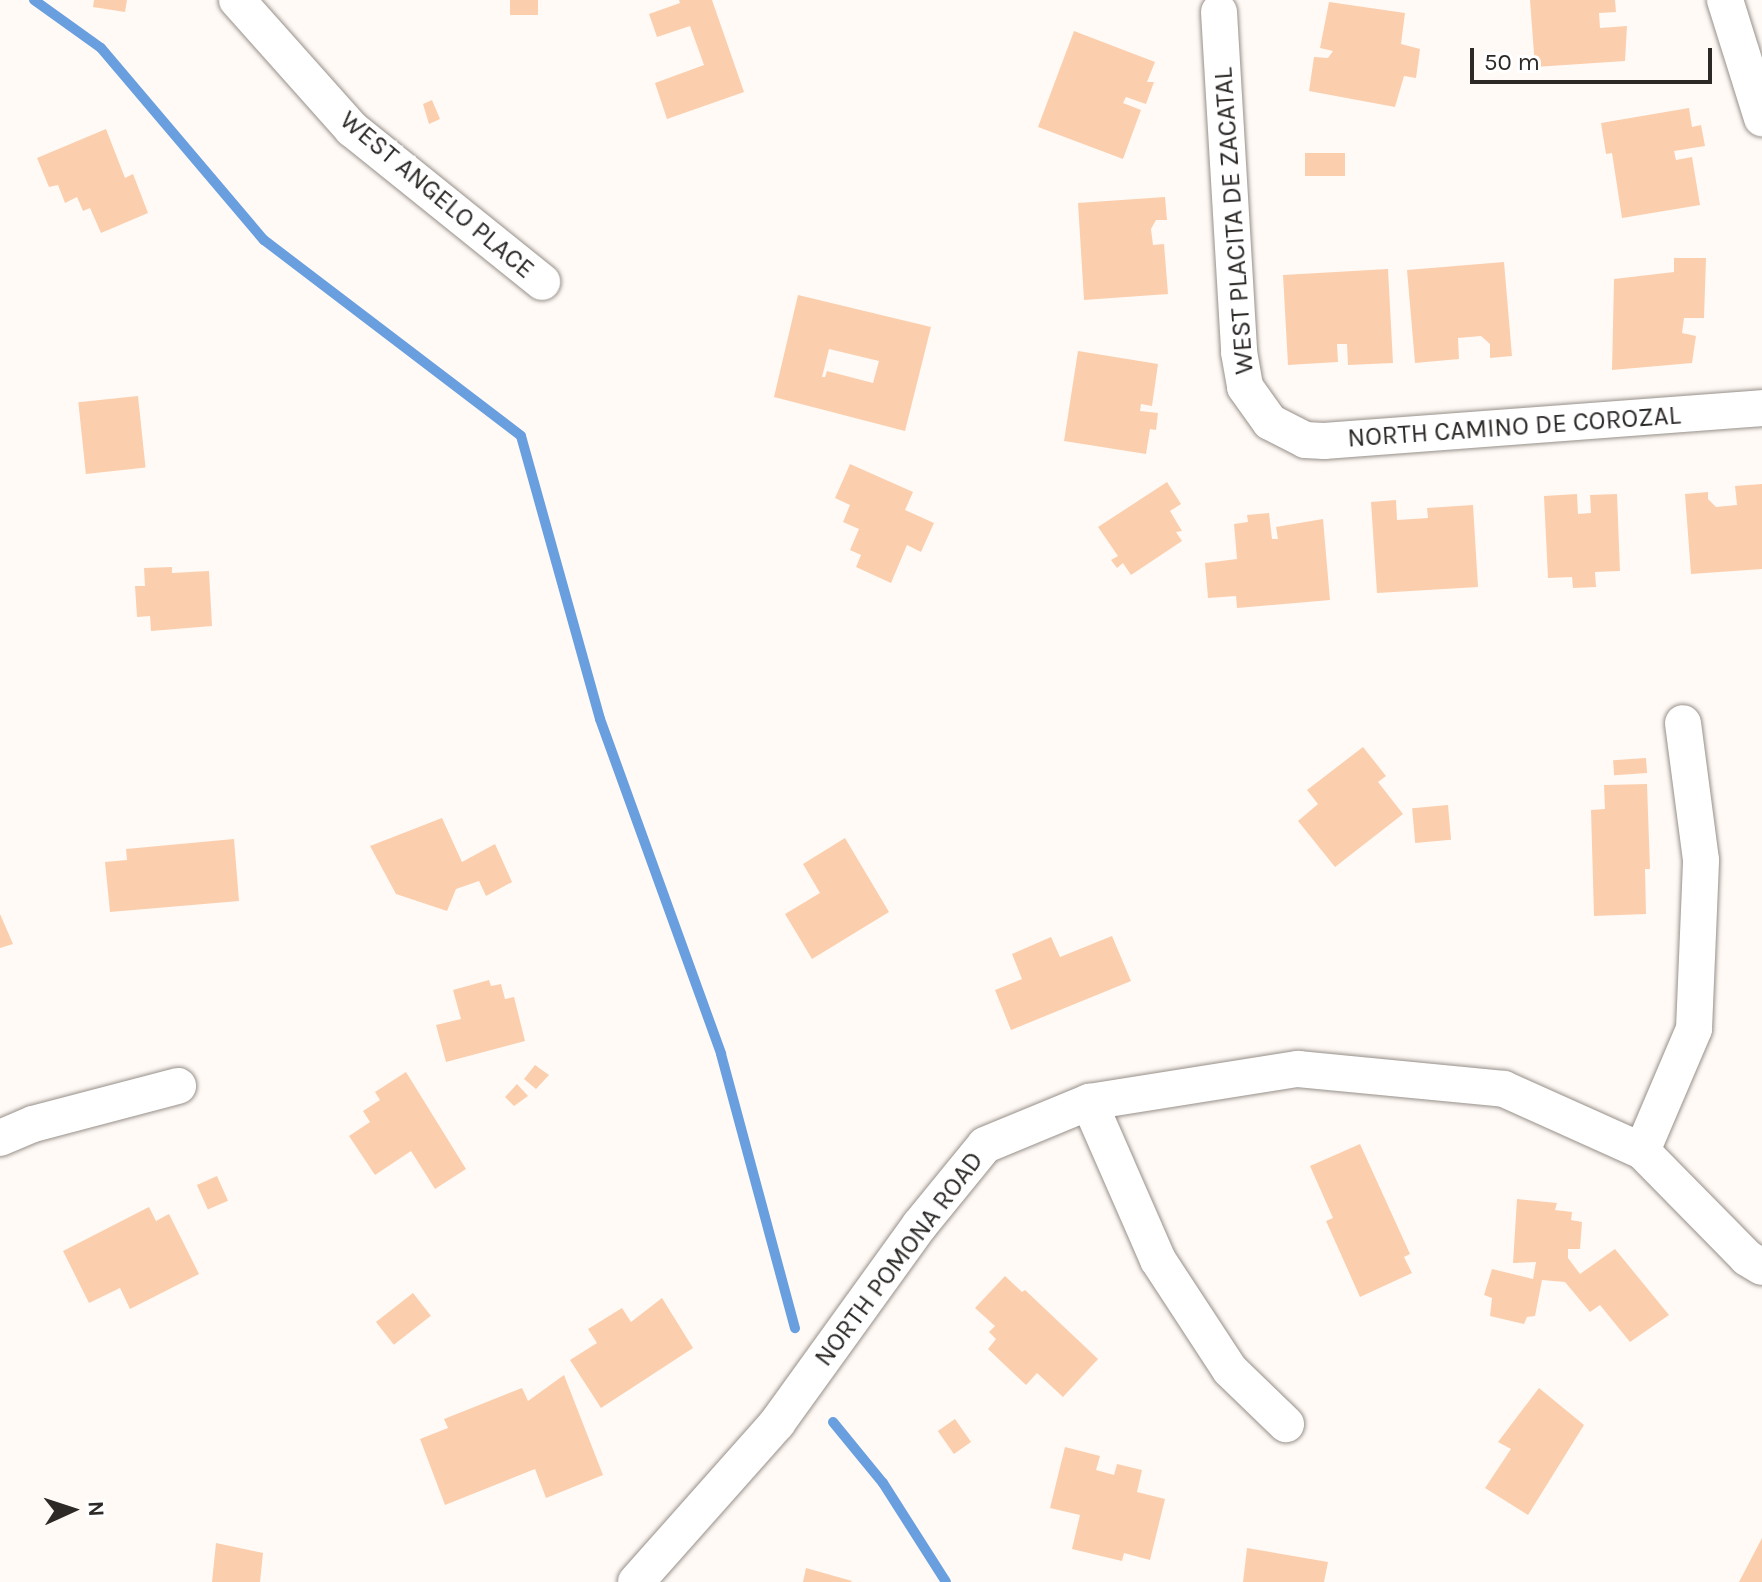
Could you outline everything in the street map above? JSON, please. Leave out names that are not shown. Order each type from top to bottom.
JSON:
[{"type":"street","name":"WEST ANGELO PLACE","points":[[237,0],[352,129],[542,282]]},
{"type":"street","points":[[1725,0],[1762,118]]},
{"type":"street","name":"WEST PLACITA DE ZACATAL","points":[[1219,12],[1239,352],[1245,387],[1262,432]]},
{"type":"street","name":"NORTH CAMINO DE COROZAL","points":[[1262,432],[1324,441],[1762,408]]},
{"type":"street","points":[[1642,1151],[1694,1029],[1701,860],[1683,723]]},
{"type":"street","name":"NORTH POMONA ROAD","points":[[636,1582],[777,1423],[919,1226],[985,1145],[1089,1102],[1298,1069],[1504,1089],[1642,1151],[1747,1258],[1762,1267]]},
{"type":"street","points":[[0,1138],[33,1124],[178,1086]]},
{"type":"street","points":[[1089,1102],[1158,1260],[1230,1370],[1286,1424]]},
{"type":"building","points":[[94,0],[127,0],[125,12],[93,7]]},
{"type":"building","points":[[510,0],[538,0],[538,15],[510,15]]},
{"type":"building","points":[[679,0],[712,0],[744,92],[667,119],[655,83],[704,65],[690,26],[657,37],[649,14],[680,3]]},
{"type":"building","points":[[1530,0],[1615,0],[1616,12],[1599,13],[1600,28],[1627,26],[1625,61],[1535,67]]},
{"type":"building","points":[[1329,2],[1405,13],[1401,44],[1420,49],[1416,78],[1404,76],[1395,107],[1309,91],[1314,57],[1328,58],[1333,51],[1320,48]]},
{"type":"building","points":[[1074,31],[1155,62],[1147,82],[1154,82],[1146,104],[1126,97],[1123,103],[1141,110],[1123,159],[1038,127]]},
{"type":"building","points":[[432,100],[440,119],[429,124],[423,104]]},
{"type":"building","points":[[1689,108],[1692,127],[1701,125],[1705,146],[1674,151],[1676,160],[1692,157],[1700,205],[1622,218],[1612,153],[1606,154],[1601,123]]},
{"type":"building","points":[[106,129],[125,178],[133,174],[148,213],[101,233],[90,208],[83,211],[77,197],[65,203],[58,185],[49,187],[37,158]]},
{"type":"building","points":[[1305,153],[1345,153],[1345,176],[1305,176]]},
{"type":"building","points":[[1165,197],[1167,220],[1156,220],[1151,229],[1153,245],[1164,244],[1168,294],[1084,300],[1078,203]]},
{"type":"building","points":[[1674,258],[1706,258],[1704,318],[1684,318],[1682,333],[1696,336],[1692,363],[1612,370],[1614,279],[1674,272]]},
{"type":"building","points":[[1504,262],[1512,356],[1490,358],[1490,344],[1481,336],[1458,338],[1459,359],[1415,363],[1407,270]]},
{"type":"building","points":[[1388,269],[1393,363],[1348,365],[1347,344],[1337,344],[1338,362],[1288,365],[1283,275]]},
{"type":"building","points":[[798,295],[931,327],[905,431],[774,397]],"holes":[[[829,349],[879,361],[873,383],[827,371],[822,377]]]},
{"type":"building","points":[[1078,351],[1158,364],[1152,406],[1141,404],[1140,411],[1158,413],[1156,430],[1150,429],[1146,454],[1064,441]]},
{"type":"building","points":[[138,396],[146,468],[86,474],[78,402]]},
{"type":"building","points":[[850,464],[913,492],[905,510],[934,523],[921,552],[907,545],[891,583],[856,567],[861,555],[850,550],[859,529],[843,522],[850,505],[835,498]]},
{"type":"building","points":[[1167,482],[1181,504],[1170,511],[1182,531],[1176,532],[1182,541],[1131,575],[1123,563],[1117,568],[1111,560],[1118,556],[1098,527]]},
{"type":"building","points":[[1762,484],[1762,569],[1691,574],[1685,494],[1708,492],[1708,499],[1716,507],[1737,505],[1735,486]]},
{"type":"building","points":[[1577,494],[1578,514],[1591,513],[1590,495],[1617,494],[1620,571],[1595,572],[1596,587],[1573,588],[1572,577],[1548,578],[1544,496]]},
{"type":"building","points":[[1396,500],[1397,520],[1428,518],[1427,508],[1473,505],[1478,587],[1377,593],[1371,502]]},
{"type":"building","points":[[1269,513],[1272,539],[1278,539],[1276,527],[1323,519],[1330,600],[1237,608],[1236,596],[1208,598],[1205,563],[1237,559],[1234,524],[1248,522],[1247,515]]},
{"type":"building","points":[[172,567],[172,573],[209,571],[212,626],[151,631],[150,616],[137,617],[135,586],[145,586],[144,568]]},
{"type":"building","points":[[1363,747],[1386,776],[1378,782],[1403,814],[1335,867],[1298,821],[1318,804],[1307,790]]},
{"type":"building","points":[[1646,758],[1647,773],[1614,775],[1613,760]]},
{"type":"building","points":[[1647,784],[1650,869],[1645,869],[1646,914],[1594,916],[1591,810],[1605,809],[1604,785]]},
{"type":"building","points":[[1448,805],[1451,840],[1415,843],[1412,808]]},
{"type":"building","points":[[442,818],[462,862],[495,844],[512,882],[486,896],[479,881],[456,889],[447,911],[396,894],[370,846]]},
{"type":"building","points":[[845,838],[889,912],[812,959],[785,914],[820,893],[803,864]]},
{"type":"building","points":[[234,839],[239,901],[110,912],[105,862],[127,860],[126,849]]},
{"type":"building","points":[[0,914],[13,944],[0,948]]},
{"type":"building","points":[[1112,936],[1131,981],[1011,1030],[995,990],[1022,979],[1012,954],[1051,937],[1060,957]]},
{"type":"building","points":[[489,980],[491,986],[501,984],[505,999],[514,997],[525,1041],[446,1062],[436,1025],[461,1019],[453,990]]},
{"type":"building","points":[[535,1065],[549,1075],[536,1089],[524,1079]]},
{"type":"building","points":[[406,1072],[466,1169],[435,1189],[411,1151],[375,1175],[349,1136],[370,1122],[363,1111],[380,1100],[375,1092]]},
{"type":"building","points":[[517,1084],[528,1096],[514,1106],[505,1097]]},
{"type":"building","points":[[1360,1144],[1410,1254],[1404,1257],[1412,1273],[1360,1297],[1326,1221],[1333,1218],[1310,1166]]},
{"type":"building","points":[[217,1176],[228,1201],[208,1210],[197,1185]]},
{"type":"building","points":[[1517,1199],[1557,1203],[1555,1210],[1572,1212],[1571,1220],[1582,1222],[1580,1249],[1568,1249],[1568,1258],[1580,1274],[1615,1249],[1669,1315],[1630,1342],[1600,1305],[1590,1312],[1565,1282],[1542,1280],[1535,1316],[1527,1317],[1524,1324],[1490,1316],[1492,1298],[1484,1295],[1492,1269],[1533,1279],[1536,1262],[1513,1263]]},
{"type":"building","points":[[149,1207],[156,1221],[169,1214],[199,1274],[130,1309],[120,1288],[89,1303],[63,1251]]},
{"type":"building","points":[[1005,1276],[1022,1292],[1025,1290],[1098,1359],[1063,1397],[1037,1373],[1026,1385],[988,1349],[996,1339],[989,1332],[995,1326],[975,1308]]},
{"type":"building","points":[[413,1293],[431,1316],[394,1345],[376,1322]]},
{"type":"building","points":[[662,1298],[693,1348],[601,1408],[570,1360],[597,1343],[588,1329],[622,1308],[631,1322]]},
{"type":"building","points":[[564,1375],[603,1475],[546,1498],[535,1469],[445,1505],[420,1439],[448,1428],[444,1419],[522,1388],[528,1401]]},
{"type":"building","points":[[1539,1388],[1584,1425],[1528,1515],[1485,1488],[1511,1449],[1498,1442]]},
{"type":"building","points":[[955,1419],[971,1442],[954,1454],[938,1431]]},
{"type":"building","points":[[1065,1447],[1100,1456],[1096,1470],[1114,1475],[1117,1464],[1142,1470],[1137,1492],[1165,1499],[1150,1560],[1124,1553],[1122,1561],[1072,1549],[1080,1515],[1050,1508]]},
{"type":"building","points":[[1762,1538],[1762,1582],[1739,1582]]},
{"type":"building","points":[[216,1543],[263,1553],[260,1582],[212,1582]]},
{"type":"building","points":[[1247,1548],[1328,1562],[1324,1582],[1243,1582]]},
{"type":"building","points":[[806,1568],[852,1581],[803,1582]]},
{"type":"waterway","points":[[34,0],[101,48],[264,240],[521,436],[600,719],[721,1054],[795,1328]]},
{"type":"waterway","points":[[833,1422],[883,1483],[946,1582]]}]
